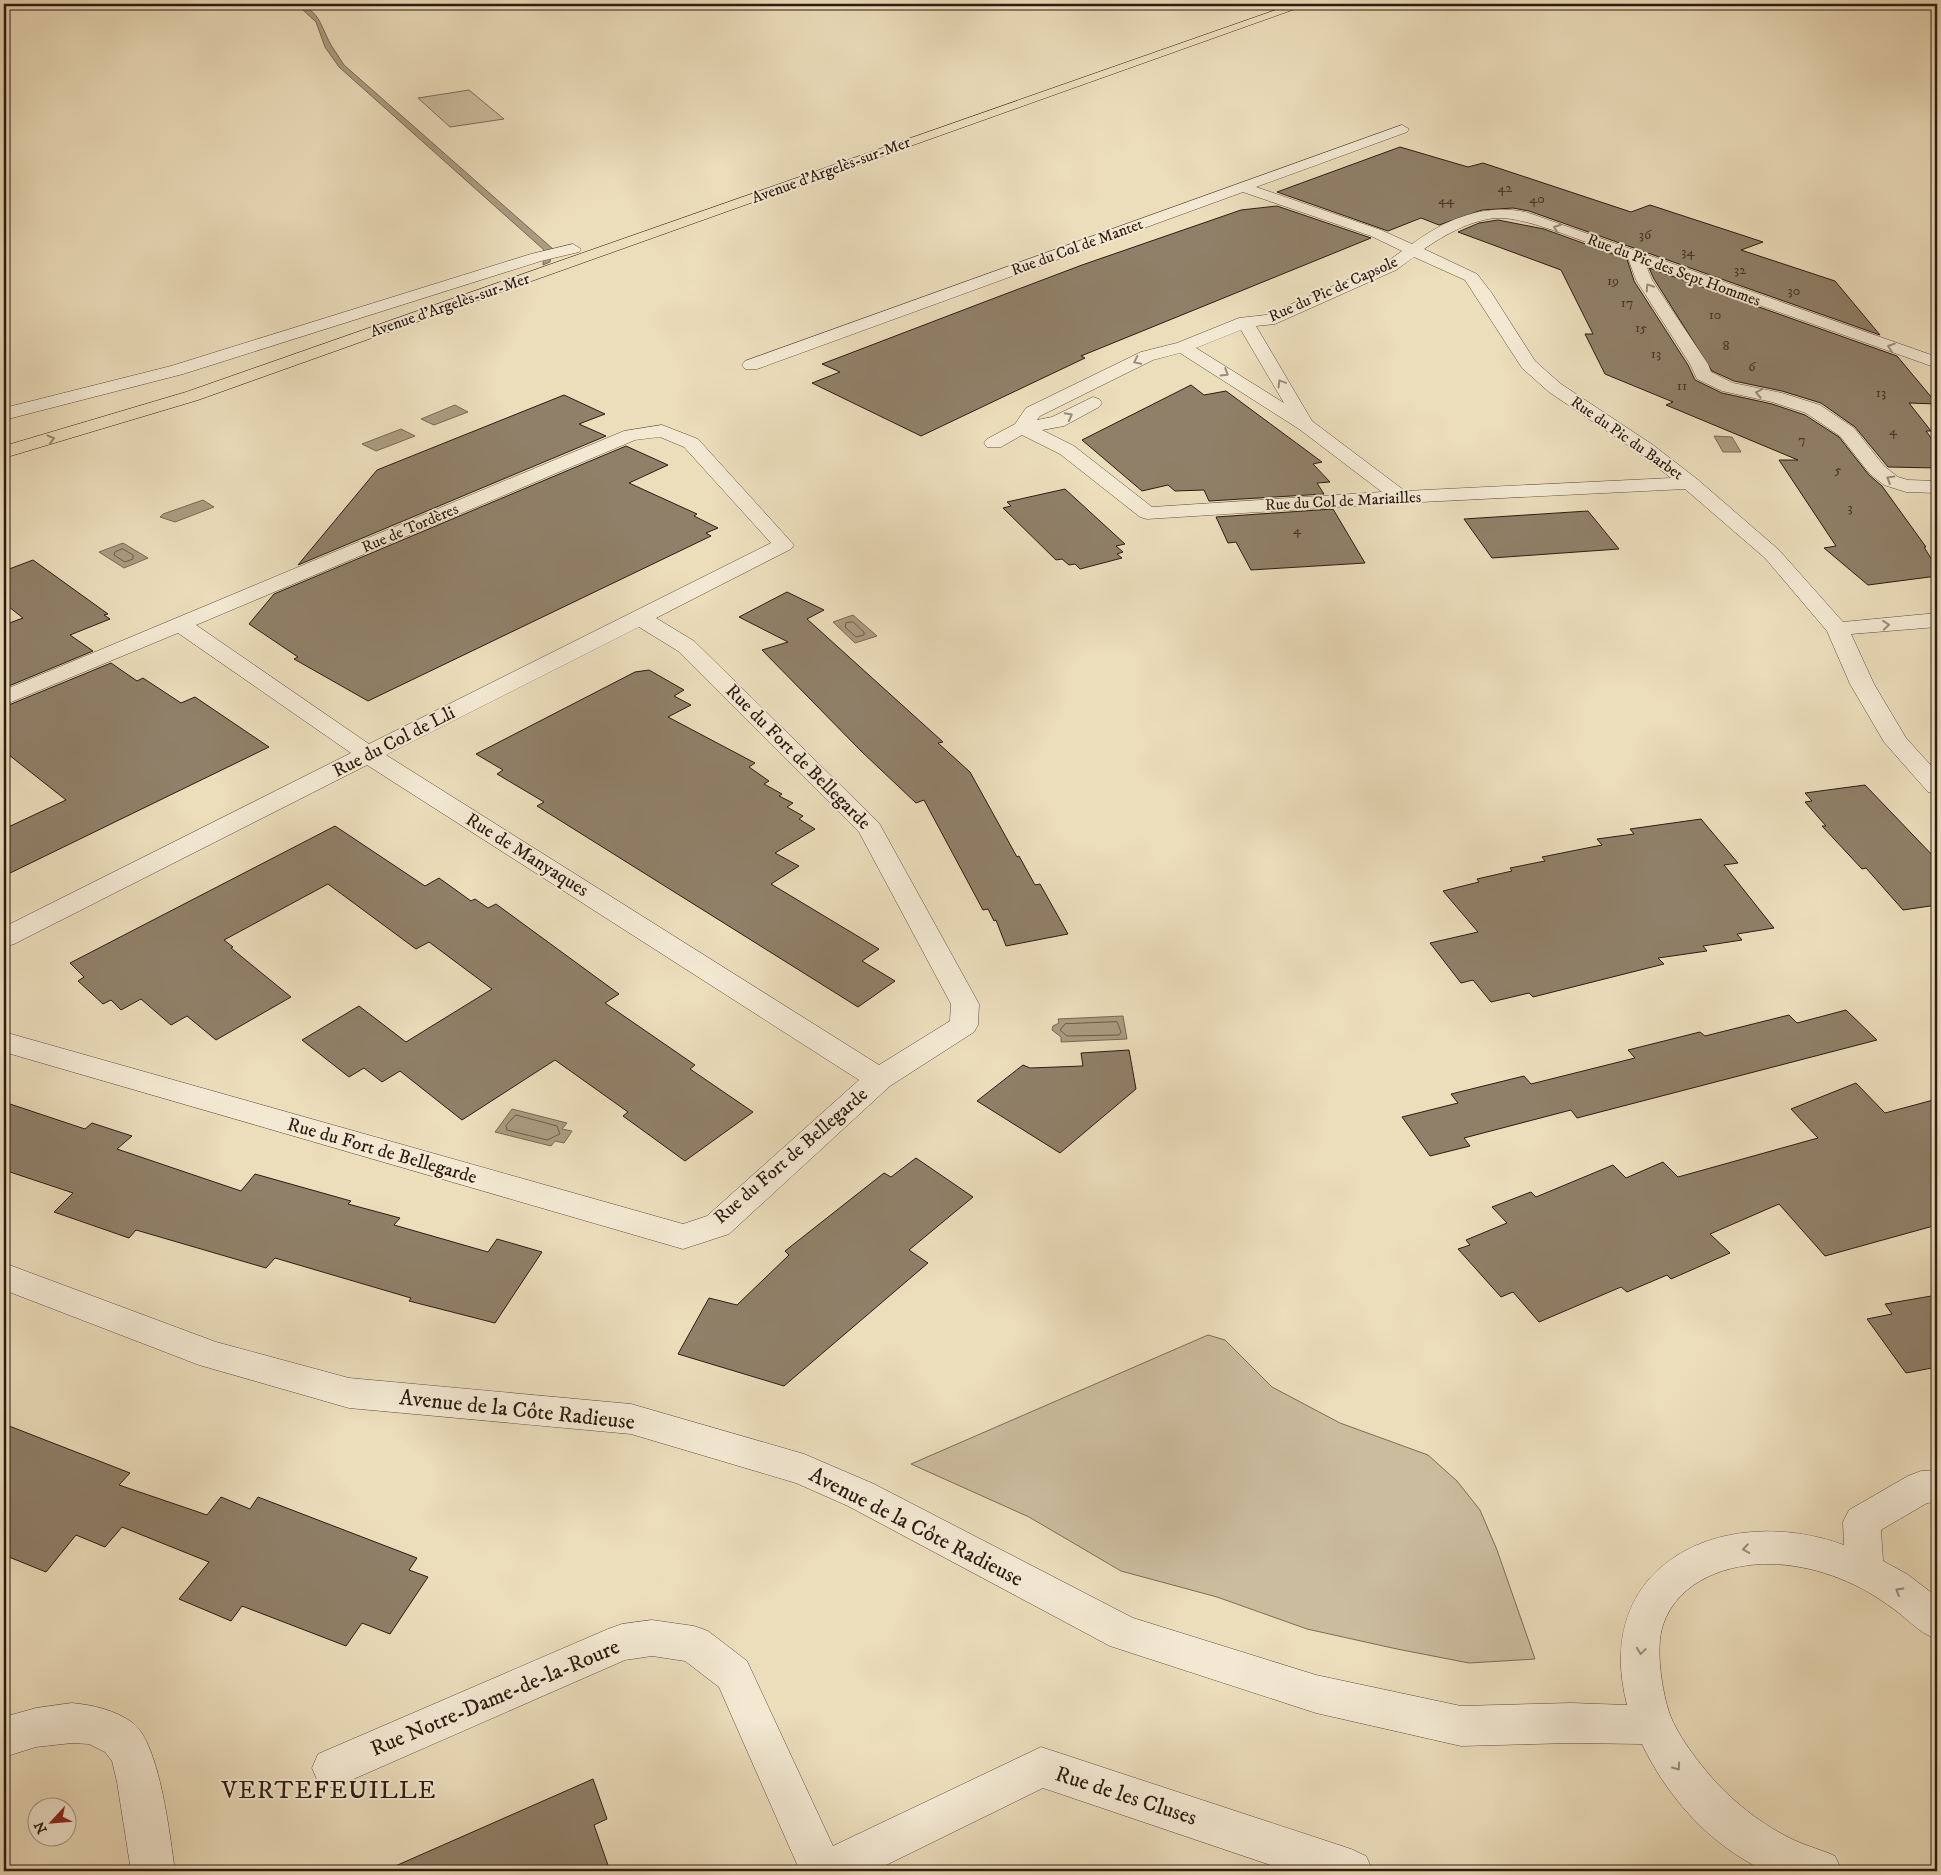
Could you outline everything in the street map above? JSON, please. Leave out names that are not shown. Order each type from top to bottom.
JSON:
[{"type":"main road","name":"Avenue d'Argelès-sur-Mer","points":[[4,452],[192,396],[1303,4]]},
{"type":"main road","name":"Avenue d'Argelès-sur-Mer","points":[[4,436],[118,406],[360,336]]},
{"type":"street","name":"Rue du Col de Mantet","points":[[752,365],[1402,129]]},
{"type":"street","name":"Rue du Pic du Barbet","points":[[1243,187],[1376,233],[1470,277],[1483,292],[1528,364],[1556,388],[1646,449],[1690,483],[1772,554],[1837,629],[1862,684],[1896,742],[1937,788]]},
{"type":"street","name":"Rue du Pic des Sept Hommes","points":[[1414,251],[1433,236],[1481,215],[1500,213],[1524,216],[1937,363]]},
{"type":"street","points":[[4,414],[177,370],[537,257],[573,249]]},
{"type":"street","name":"Rue du Pic de Capsole","points":[[994,442],[1022,428],[1057,422],[1167,363],[1183,347],[1245,322],[1270,320],[1390,268],[1414,251]]},
{"type":"street","points":[[1635,257],[1644,280],[1699,364],[1703,375],[1728,387],[1776,396],[1813,409],[1847,432],[1877,470],[1892,481],[1906,486],[1937,487]]},
{"type":"street","points":[[1245,322],[1306,425]]},
{"type":"street","points":[[1183,347],[1306,425],[1401,497]]},
{"type":"street","name":"Rue du Col de Mariailles","points":[[1022,428],[1067,450],[1148,513],[1401,497],[1690,483]]},
{"type":"street","name":"Rue de Tordères","points":[[4,698],[631,435],[662,431],[691,443],[784,545]]},
{"type":"street","name":"Rue du Col de Lli","points":[[4,938],[784,545]]},
{"type":"street","name":"Rue du Fort de Bellegarde","points":[[4,1042],[683,1237],[718,1225],[879,1079],[964,1025],[965,1004],[870,828],[686,646],[639,617]]},
{"type":"street","points":[[1837,629],[1937,620]]},
{"type":"street","name":"Rue de Manyaques","points":[[180,624],[369,755],[879,1079]]},
{"type":"street","name":"Avenue de la Côte Radieuse","points":[[4,1276],[211,1355],[349,1392],[631,1419],[804,1470],[861,1495],[1124,1632],[1316,1694],[1462,1726],[1571,1723],[1652,1725]]},
{"type":"street","points":[[1864,1570],[1862,1522],[1921,1487],[1937,1486]]},
{"type":"street","points":[[1820,1871],[1807,1868],[1753,1841],[1711,1807],[1676,1768],[1652,1725],[1638,1668],[1645,1618],[1671,1579],[1713,1554],[1765,1546],[1814,1552],[1864,1570],[1913,1599],[1937,1621]]},
{"type":"street","name":"Rue Notre-Dame-de-la-Roure","points":[[333,1768],[622,1642],[652,1638],[694,1644],[733,1674],[822,1871]]},
{"type":"street","points":[[4,1737],[21,1731],[70,1723],[110,1730],[130,1752],[138,1784],[153,1871]]},
{"type":"street","name":"Rue de les Cluses","points":[[828,1871],[1041,1767],[1351,1871]]},
{"type":"shaded area","points":[[469,90],[504,119],[450,127],[418,98]]},
{"type":"shaded area","points":[[1208,1335],[1225,1340],[1272,1387],[1340,1423],[1428,1455],[1457,1481],[1480,1510],[1497,1550],[1535,1659],[1469,1663],[1397,1649],[1307,1629],[1217,1597],[1121,1571],[1029,1517],[911,1464]]},
{"type":"water","points":[[284,4],[304,7],[311,11],[320,21],[331,45],[344,65],[553,249],[550,262],[543,265],[544,250],[339,67],[325,47],[316,22],[303,10]]},
{"type":"water","points":[[455,405],[468,412],[434,425],[421,419]]},
{"type":"water","points":[[401,429],[415,436],[376,451],[362,444]]},
{"type":"water","points":[[1714,436],[1732,437],[1741,452],[1723,452]]},
{"type":"water","points":[[203,500],[214,507],[175,522],[160,517],[163,514]]},
{"type":"water","points":[[123,543],[148,558],[124,568],[99,552]]},
{"type":"water","points":[[853,615],[877,636],[855,643],[833,622]]},
{"type":"water","points":[[1123,1016],[1127,1039],[1061,1042],[1061,1037],[1052,1030],[1053,1026],[1059,1023],[1058,1019]]},
{"type":"water","points":[[512,1109],[567,1123],[562,1129],[572,1131],[564,1143],[555,1141],[551,1146],[495,1132]]},
{"type":"building","points":[[1400,147],[1468,167],[1483,163],[1631,212],[1650,205],[1763,242],[1741,250],[1835,281],[1880,335],[1529,211],[1513,208],[1482,210],[1439,225],[1421,218],[1388,231],[1277,192]]},
{"type":"building","points":[[1277,206],[1371,238],[1081,356],[1085,358],[921,436],[812,383],[840,372],[822,364],[979,304],[1082,265],[1241,210]]},
{"type":"building","points":[[1498,220],[1544,229],[1627,259],[1634,281],[1688,365],[1695,380],[1722,393],[1772,404],[1805,415],[1839,437],[1869,475],[1882,486],[1926,547],[1924,547],[1937,568],[1937,576],[1868,585],[1824,548],[1836,546],[1779,460],[1798,460],[1666,405],[1673,402],[1605,374],[1585,334],[1593,334],[1561,270],[1458,232],[1479,223]]},
{"type":"building","points":[[1649,268],[1897,356],[1937,404],[1909,403],[1931,431],[1926,431],[1937,446],[1937,468],[1888,467],[1855,427],[1821,403],[1782,391],[1734,381],[1712,371]]},
{"type":"building","points":[[1191,385],[1204,395],[1226,391],[1322,462],[1313,464],[1330,482],[1317,483],[1324,494],[1209,501],[1204,490],[1175,491],[1168,485],[1142,491],[1082,440]]},
{"type":"building","points":[[564,395],[605,414],[579,424],[606,436],[298,565],[377,470]]},
{"type":"building","points":[[626,446],[668,465],[629,483],[697,514],[694,516],[718,528],[706,533],[711,536],[368,701],[294,659],[298,657],[249,624],[274,594]]},
{"type":"building","points":[[1065,489],[1125,544],[1116,546],[1123,552],[1117,554],[1122,558],[1080,569],[1075,564],[1069,565],[1062,559],[1056,560],[1003,508],[1011,506],[1007,502]]},
{"type":"building","points":[[1333,509],[1365,563],[1251,570],[1236,542],[1228,543],[1216,517]]},
{"type":"building","points":[[1588,511],[1619,549],[1492,558],[1464,519]]},
{"type":"building","points":[[33,560],[108,614],[104,615],[110,619],[70,635],[93,651],[4,688],[4,625],[23,618],[4,603],[4,571]]},
{"type":"building","points":[[787,592],[824,610],[807,619],[943,742],[938,743],[970,772],[1017,857],[1019,856],[1035,885],[1040,884],[1068,934],[1006,946],[996,920],[994,921],[988,909],[983,910],[924,800],[916,803],[861,751],[762,650],[788,642],[739,617]]},
{"type":"building","points":[[111,663],[137,681],[143,678],[181,703],[195,697],[269,747],[4,876],[4,829],[66,800],[4,751],[4,707]]},
{"type":"building","points":[[649,670],[684,690],[674,696],[691,705],[668,717],[755,763],[749,767],[769,781],[764,784],[782,794],[779,796],[793,803],[787,807],[803,816],[799,819],[815,829],[775,853],[799,866],[771,884],[879,949],[862,961],[895,981],[858,1007],[537,806],[544,802],[497,774],[503,770],[476,754],[635,672]]},
{"type":"building","points":[[1865,785],[1937,860],[1937,905],[1903,910],[1866,868],[1862,869],[1822,826],[1826,826],[1805,802],[1812,801],[1805,793]]},
{"type":"building","points":[[1701,819],[1738,863],[1724,865],[1774,928],[1737,934],[1742,940],[1703,946],[1707,951],[1658,958],[1664,964],[1533,997],[1529,993],[1491,1002],[1473,980],[1461,983],[1430,943],[1478,932],[1443,891],[1479,882],[1477,879],[1512,871],[1510,868],[1545,861],[1542,857],[1602,845],[1597,839],[1634,834],[1630,829]]},
{"type":"building","points":[[335,826],[425,886],[439,878],[471,901],[475,899],[488,908],[496,904],[619,994],[605,1003],[695,1065],[690,1069],[753,1112],[685,1161],[623,1116],[628,1112],[555,1060],[462,1120],[400,1071],[382,1082],[364,1068],[349,1077],[302,1040],[359,1006],[406,1042],[492,989],[429,942],[416,949],[328,884],[224,940],[233,947],[231,948],[291,997],[216,1040],[187,1016],[171,1025],[141,999],[121,1010],[111,1000],[103,1004],[78,981],[84,977],[70,963]]},
{"type":"building","points":[[1846,1010],[1877,1040],[1577,1118],[1571,1110],[1464,1138],[1470,1146],[1430,1156],[1402,1117],[1458,1103],[1451,1094],[1524,1076],[1531,1084],[1635,1058],[1628,1050],[1700,1032],[1705,1036],[1789,1015],[1797,1023]]},
{"type":"building","points":[[1129,1050],[1136,1089],[1060,1153],[977,1101],[1023,1065],[1030,1068],[1083,1066],[1081,1053]]},
{"type":"building","points":[[1856,1083],[1885,1113],[1937,1099],[1937,1225],[1825,1256],[1779,1204],[1710,1234],[1730,1253],[1671,1279],[1667,1275],[1627,1292],[1621,1287],[1539,1322],[1513,1292],[1501,1297],[1458,1249],[1470,1245],[1466,1240],[1507,1223],[1492,1207],[1531,1192],[1536,1197],[1613,1165],[1626,1178],[1663,1162],[1678,1177],[1818,1138],[1791,1109]]},
{"type":"building","points":[[4,1102],[85,1129],[92,1123],[132,1136],[117,1149],[241,1191],[255,1174],[351,1201],[348,1204],[400,1218],[394,1225],[488,1252],[497,1239],[542,1252],[495,1323],[409,1301],[411,1298],[275,1258],[266,1268],[136,1230],[129,1238],[54,1212],[73,1193],[4,1170]]},
{"type":"building","points":[[916,1158],[973,1197],[909,1250],[928,1263],[784,1386],[678,1354],[709,1298],[737,1305],[789,1255],[785,1251],[884,1173],[891,1177]]},
{"type":"building","points":[[1937,1295],[1937,1367],[1906,1373],[1867,1319],[1892,1314],[1885,1304]]},
{"type":"building","points":[[4,1424],[130,1473],[119,1485],[207,1515],[221,1497],[250,1509],[258,1497],[417,1558],[409,1570],[428,1577],[390,1634],[362,1623],[346,1646],[242,1606],[231,1621],[179,1599],[209,1562],[122,1527],[105,1547],[76,1535],[46,1572],[4,1555]]},
{"type":"building","points":[[593,1779],[607,1819],[594,1825],[610,1871],[384,1871]]},
{"type":"district","name":"VERTEFEUILLE","points":[[329,1790]]}]
